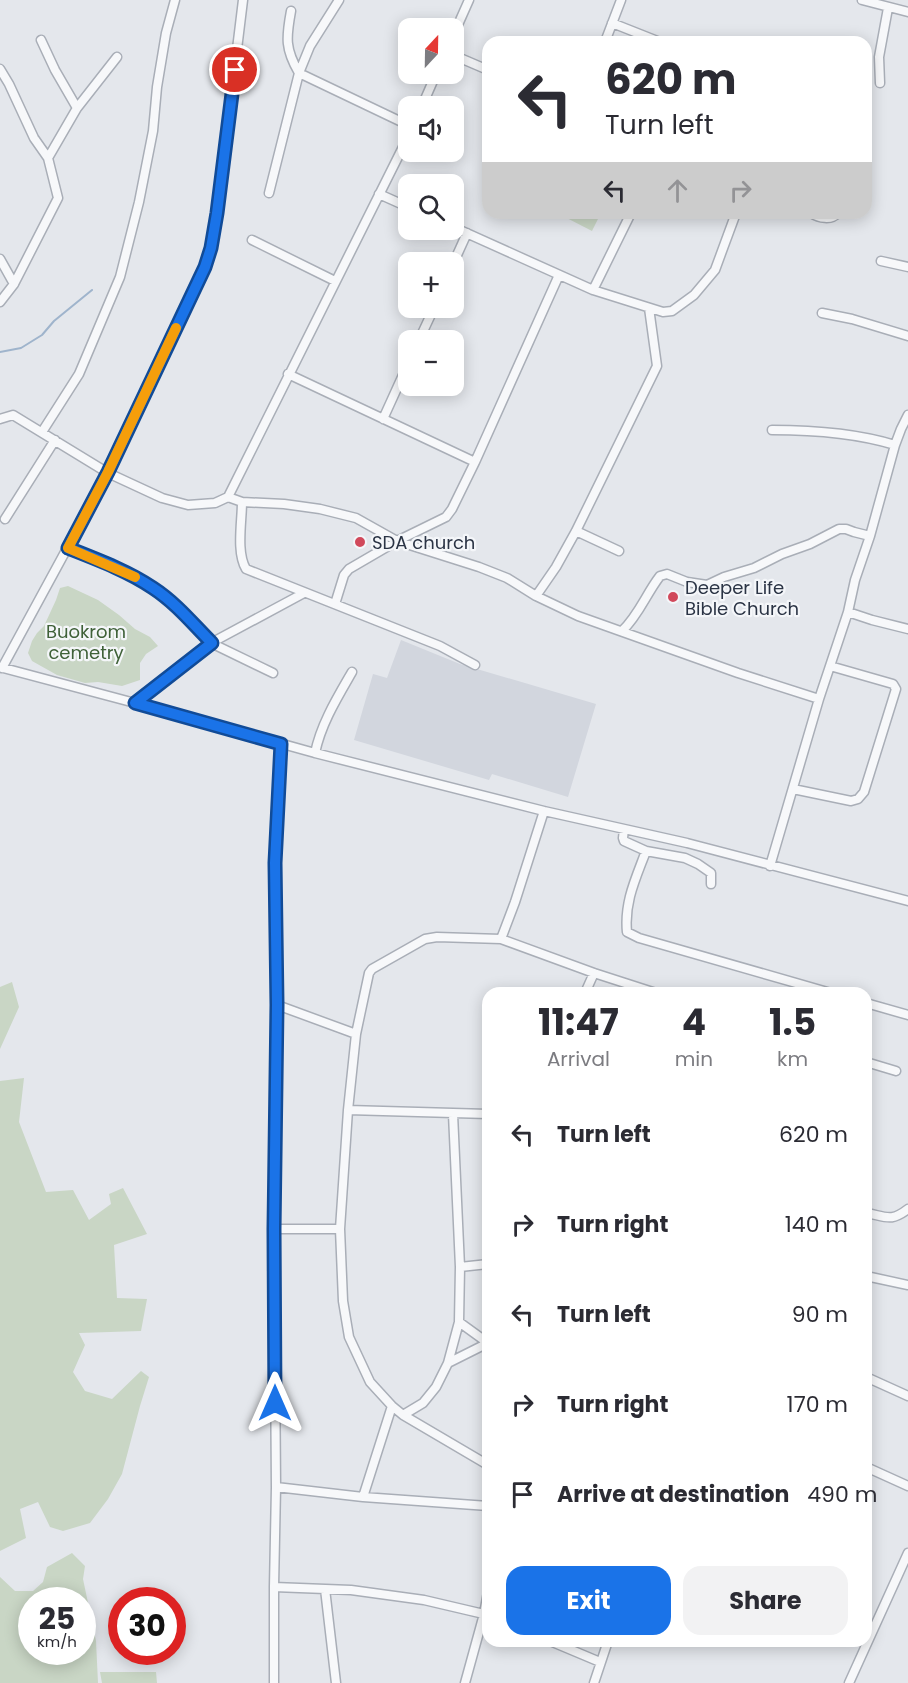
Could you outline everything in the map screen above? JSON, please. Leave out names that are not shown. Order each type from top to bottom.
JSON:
[{"type":"street","points":[[42,432],[78,374],[120,277],[139,202],[153,131],[157,87],[166,33],[175,0]]},
{"type":"street","points":[[243,0],[225,151],[211,248],[205,267],[108,472],[1,668],[315,753],[544,811],[687,843],[908,901]]},
{"type":"street","points":[[270,193],[299,73],[310,46],[339,0]]},
{"type":"street","points":[[461,18],[469,0]]},
{"type":"street","points":[[607,36],[621,0]]},
{"type":"street","points":[[862,0],[908,12]]},
{"type":"street","points":[[880,83],[879,57],[888,8]]},
{"type":"street","points":[[291,11],[287,43],[290,57],[299,73],[398,120]]},
{"type":"street","points":[[612,23],[645,36]]},
{"type":"street","points":[[41,40],[77,108]]},
{"type":"street","points":[[48,158],[77,108],[117,57]]},
{"type":"street","points":[[464,60],[482,67]]},
{"type":"street","points":[[0,69],[34,138],[48,158],[58,198],[14,284],[0,303]]},
{"type":"street","points":[[0,419],[13,415],[108,472],[162,498],[188,505],[215,503],[228,497],[398,156]]},
{"type":"street","points":[[379,194],[398,203]]},
{"type":"street","points":[[593,290],[628,219]]},
{"type":"street","points":[[464,232],[593,290],[663,312],[672,311],[694,295],[715,270],[734,219]]},
{"type":"street","points":[[459,252],[467,234]]},
{"type":"street","points":[[252,240],[335,281]]},
{"type":"street","points":[[0,259],[14,284]]},
{"type":"street","points":[[881,261],[908,267]]},
{"type":"street","points":[[335,604],[344,575],[350,569],[397,541],[446,517],[452,509],[559,275]]},
{"type":"street","points":[[536,596],[556,567],[576,531],[657,366],[649,308]]},
{"type":"street","points":[[822,313],[852,319],[908,336]]},
{"type":"street","points":[[288,374],[475,462]]},
{"type":"street","points":[[383,419],[398,386]]},
{"type":"street","points":[[770,866],[819,699],[848,612],[855,580],[870,536],[895,445],[908,415]]},
{"type":"street","points":[[772,430],[807,430],[877,439],[895,445]]},
{"type":"street","points":[[4,519],[55,440]]},
{"type":"street","points":[[228,497],[242,502],[320,509],[356,518],[397,541],[479,567],[507,579],[578,616],[819,699]]},
{"type":"street","points":[[242,502],[240,553],[246,569],[441,646],[475,665]]},
{"type":"street","points":[[622,631],[640,609],[654,582],[660,576],[667,574],[687,582],[707,585],[723,577],[760,566],[839,529],[870,536]]},
{"type":"street","points":[[576,531],[619,551]]},
{"type":"street","points":[[68,548],[132,575],[154,588],[174,604],[212,643],[273,673]]},
{"type":"street","points":[[135,703],[212,643],[304,593]]},
{"type":"street","points":[[848,612],[908,629]]},
{"type":"street","points":[[793,789],[851,801],[858,799],[864,792],[893,700],[896,689],[893,684],[830,666]]},
{"type":"street","points":[[315,753],[318,738],[330,710],[352,672]]},
{"type":"street","points":[[274,1683],[276,1486],[274,1229],[277,1005],[275,863],[281,744]]},
{"type":"street","points":[[501,939],[544,811]]},
{"type":"street","points":[[624,829],[624,841],[646,851],[685,858],[698,864],[711,873],[711,884]]},
{"type":"street","points":[[685,858],[687,843]]},
{"type":"street","points":[[646,851],[627,903],[625,918],[627,932],[639,938],[810,987]]},
{"type":"street","points":[[482,1461],[403,1415],[392,1406],[370,1382],[349,1337],[343,1301],[340,1228],[356,1034],[369,973],[372,969],[425,939],[437,937],[501,939],[637,987]]},
{"type":"street","points":[[588,987],[594,973]]},
{"type":"street","points":[[277,1005],[356,1034]]},
{"type":"street","points":[[872,1005],[908,1015]]},
{"type":"street","points":[[872,1064],[896,1071]]},
{"type":"street","points":[[348,1110],[482,1114]]},
{"type":"street","points":[[403,1415],[423,1403],[436,1387],[448,1363],[459,1322],[460,1267],[453,1114]]},
{"type":"street","points":[[872,1214],[890,1218],[898,1217],[908,1209]]},
{"type":"street","points":[[274,1229],[340,1228]]},
{"type":"street","points":[[460,1267],[482,1265]]},
{"type":"street","points":[[872,1277],[908,1285]]},
{"type":"street","points":[[459,1322],[482,1339]]},
{"type":"street","points":[[448,1363],[482,1346]]},
{"type":"street","points":[[872,1380],[908,1396]]},
{"type":"street","points":[[363,1497],[392,1406]]},
{"type":"street","points":[[872,1470],[908,1486]]},
{"type":"street","points":[[276,1486],[363,1497],[482,1506]]},
{"type":"street","points":[[872,1632],[908,1553]]},
{"type":"street","points":[[274,1587],[351,1590],[424,1600],[482,1614]]},
{"type":"street","points":[[325,1589],[336,1683]]},
{"type":"street","points":[[465,1683],[482,1628]]},
{"type":"street","points":[[564,1647],[600,1662]]},
{"type":"street","points":[[594,1683],[606,1647]]},
{"type":"street","points":[[849,1683],[865,1647]]},
{"type":"shaded area","points":[[401,640],[460,664],[596,704],[568,797],[492,774],[489,780],[354,740],[373,674],[387,678]]},
{"type":"green space","points":[[569,219],[598,219],[592,231]]},
{"type":"green space","name":"Buokrom cemetry","points":[[68,586],[98,600],[135,629],[150,637],[158,646],[146,654],[140,663],[140,680],[122,686],[98,682],[85,683],[57,675],[32,661],[28,653],[32,641],[44,626],[60,588]]},
{"type":"green space","points":[[12,982],[19,1007],[0,1049],[0,987]]},
{"type":"green space","points":[[24,1078],[19,1122],[46,1192],[73,1190],[89,1220],[111,1204],[109,1194],[123,1188],[147,1234],[114,1245],[117,1298],[147,1299],[141,1331],[79,1333],[85,1345],[73,1372],[85,1391],[112,1399],[141,1371],[149,1377],[122,1474],[108,1499],[90,1523],[63,1531],[50,1527],[38,1502],[20,1509],[26,1538],[0,1551],[0,1081]]},
{"type":"green space","points":[[72,1553],[85,1566],[83,1579],[85,1587],[37,1587],[43,1582],[47,1567]]},
{"type":"green space","points":[[0,1577],[15,1591],[18,1591],[18,1665],[96,1665],[96,1641],[98,1683],[0,1683]]},
{"type":"green space","points":[[100,1672],[156,1672],[157,1683],[102,1683]]},
{"type":"waterway","points":[[0,352],[21,348],[42,335],[54,321],[92,290]]},
{"type":"slow traffic","points":[[135,577],[68,548],[108,472],[176,328]]},
{"type":"place","name":"SDA church","points":[[360,542]]},
{"type":"place","name":"Deeper Life Bible Church","points":[[673,597]]},
{"type":"route","points":[[235,70],[217,213],[205,267],[108,472],[68,548],[132,575],[154,588],[174,604],[212,643],[135,703],[281,744],[275,863],[277,1005],[274,1229],[275,1403]]}]
